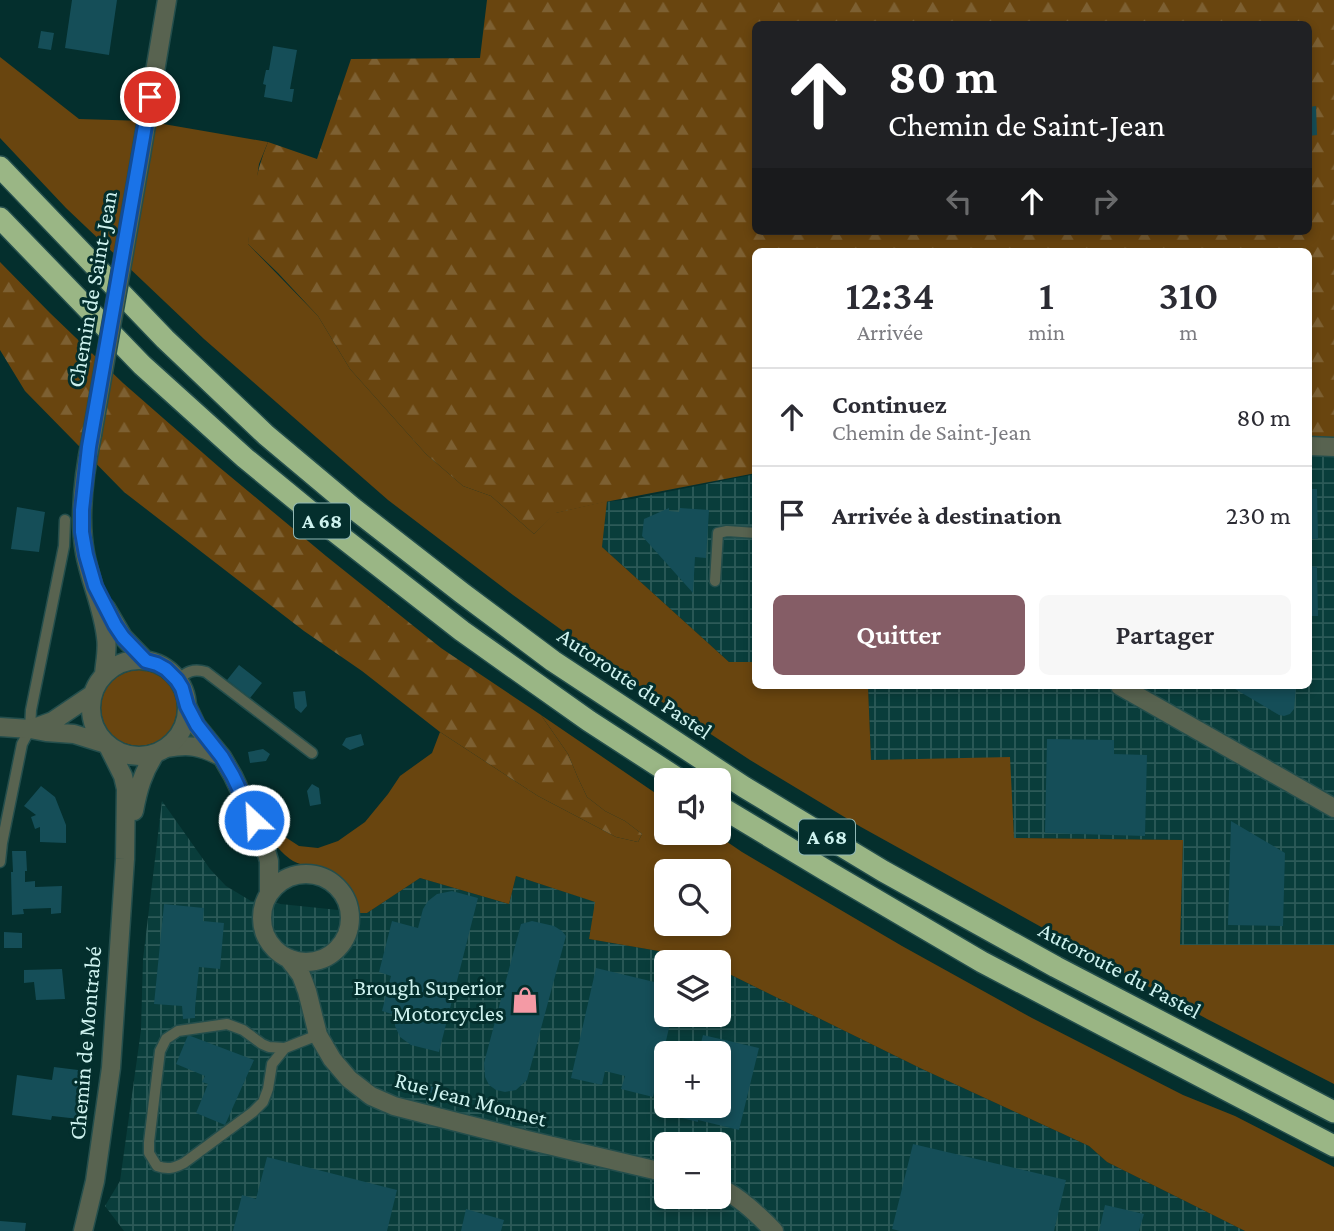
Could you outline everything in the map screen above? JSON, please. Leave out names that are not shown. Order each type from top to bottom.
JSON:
[{"type":"highway","name":"Autoroute du Pastel","points":[[0,167],[165,339],[266,435],[353,508],[553,661],[744,787],[883,871],[1056,967],[1334,1112]]},
{"type":"highway","name":"A 68","points":[[0,218],[142,365],[245,458],[463,631],[589,721],[661,768]]},
{"type":"highway","name":"A 68","points":[[731,813],[982,962],[1334,1146]]},
{"type":"street","name":"Chemin de Saint-Jean","points":[[104,674],[106,634],[86,555],[82,510],[92,435],[167,0]]},
{"type":"street","points":[[1312,446],[1334,447]]},
{"type":"street","name":"Chemin de Saint-Jean","points":[[95,586],[119,631],[146,661]]},
{"type":"street","points":[[107,745],[99,736],[91,715],[90,704],[97,683],[104,674],[119,664],[137,660],[157,664],[166,669],[177,680],[197,725],[233,776],[262,838],[269,861],[269,894]]},
{"type":"street","points":[[1125,689],[1334,807]]},
{"type":"street","points":[[30,729],[53,721],[93,694]]},
{"type":"street","points":[[161,751],[180,734],[187,706]]},
{"type":"street","points":[[0,727],[75,734],[131,756],[147,756],[181,745],[193,745],[222,757]]},
{"type":"street","name":"Chemin de Montrabé","points":[[83,1231],[95,1181],[110,1068],[125,859],[124,776],[107,745]]},
{"type":"street","name":"Chemin de Montrabé","points":[[125,859],[138,788],[148,766],[161,751]]},
{"type":"street","points":[[262,838],[285,866],[302,874],[324,878],[334,884],[347,902],[350,925],[341,945],[323,959],[305,962],[288,958],[271,945],[263,925],[264,904],[269,894],[283,881],[302,874]]},
{"type":"street","name":"Rue Jean Monnet","points":[[288,958],[301,975],[318,1035],[331,1059],[349,1079],[371,1096],[394,1106],[654,1170]]},
{"type":"street","name":"Rue Jean Monnet","points":[[311,1007],[313,990],[323,959]]},
{"type":"street","points":[[731,1193],[751,1208],[774,1231]]},
{"type":"lane","points":[[0,862],[22,744],[30,729],[31,710],[64,546],[65,520]]},
{"type":"lane","points":[[715,581],[718,533],[752,533]]},
{"type":"lane","points":[[177,680],[190,670],[206,672],[312,753]]},
{"type":"lane","points":[[285,1048],[272,1064],[263,1102],[253,1112],[184,1163],[173,1168],[157,1167],[149,1153],[149,1142],[160,1051],[166,1039],[178,1031],[227,1024],[243,1030],[269,1047],[285,1048],[318,1035]]},
{"type":"shaded area","points":[[1312,446],[1334,447],[1334,945],[1180,946],[1183,840],[1013,838],[871,760],[868,689],[1312,689]]},
{"type":"shaded area","points":[[752,475],[752,662],[729,662],[602,547],[605,502]]},
{"type":"shaded area","points":[[162,801],[210,869],[226,886],[251,901],[367,913],[420,878],[509,904],[516,876],[596,902],[589,939],[654,950],[654,1027],[731,1027],[731,975],[922,1069],[1089,1146],[1107,1162],[1245,1231],[124,1231],[105,1206],[120,1181],[141,1030],[143,959]]},
{"type":"green space","points":[[487,0],[1334,0],[1334,447],[1312,446],[1312,248],[752,248],[752,474],[556,513],[534,534],[491,496],[463,486],[426,454],[350,369],[318,316],[248,244],[254,192],[268,142],[317,159],[351,59],[480,58]]},
{"type":"green space","points":[[0,57],[79,119],[146,121],[268,142],[259,164],[248,244],[318,316],[350,369],[426,454],[463,486],[491,496],[534,534],[555,513],[607,501],[602,547],[729,662],[752,662],[752,689],[868,689],[871,760],[1010,757],[1014,838],[1183,840],[1180,945],[1334,945],[1334,1084],[1207,1019],[861,827],[750,760],[659,700],[513,595],[388,500],[204,339],[66,208],[0,138]]},
{"type":"green space","points":[[0,262],[123,383],[219,467],[441,648],[541,715],[568,754],[587,797],[642,834],[638,842],[616,837],[538,796],[440,732],[124,492],[25,391],[0,350]]},
{"type":"green space","points":[[139,670],[154,673],[166,681],[174,693],[177,708],[174,723],[166,735],[154,743],[139,746],[124,743],[112,735],[104,723],[101,708],[104,693],[112,681],[124,673]]},
{"type":"green space","points":[[541,715],[654,792],[654,845],[731,845],[902,946],[1032,1018],[1183,1095],[1235,1116],[1334,1167],[1334,1231],[1245,1231],[1107,1162],[1089,1146],[922,1069],[731,975],[731,950],[654,950],[589,939],[595,902],[516,876],[509,904],[420,878],[367,913],[358,913],[354,897],[343,883],[333,874],[290,859],[274,841],[263,819],[299,846],[318,848],[338,841],[365,822],[400,776],[432,753],[440,732],[538,796],[616,837],[638,842],[642,834],[587,797],[568,754]]},
{"type":"building","points":[[72,0],[117,0],[109,55],[65,48]]},
{"type":"building","points":[[41,31],[54,33],[51,50],[38,48]]},
{"type":"building","points":[[273,46],[297,50],[290,89],[294,89],[292,102],[264,97],[266,85],[263,84],[266,70],[269,70]]},
{"type":"building","points":[[1316,106],[1317,135],[1312,136],[1312,107]]},
{"type":"building","points":[[1312,489],[1317,489],[1318,539],[1312,539]]},
{"type":"building","points":[[17,507],[45,512],[39,552],[11,549]]},
{"type":"building","points":[[669,508],[669,511],[679,512],[680,508],[709,510],[706,558],[695,557],[693,593],[642,536],[644,519]]},
{"type":"building","points":[[1312,566],[1317,567],[1318,616],[1312,616]]},
{"type":"building","points":[[239,665],[262,683],[250,698],[227,680]]},
{"type":"building","points":[[1235,689],[1296,689],[1294,709],[1290,714],[1279,715]]},
{"type":"building","points":[[305,691],[307,706],[301,713],[295,708],[293,692]]},
{"type":"building","points":[[361,734],[364,745],[350,750],[342,745],[346,738]]},
{"type":"building","points":[[1047,739],[1114,740],[1114,754],[1147,755],[1145,836],[1045,833]]},
{"type":"building","points":[[263,749],[270,754],[266,761],[250,763],[248,752]]},
{"type":"building","points":[[312,784],[319,788],[321,804],[310,806],[307,791]]},
{"type":"building","points":[[41,786],[55,797],[66,825],[66,843],[40,842],[40,827],[35,829],[31,817],[36,815],[24,806]]},
{"type":"building","points":[[1231,821],[1285,853],[1283,926],[1228,925]]},
{"type":"building","points":[[12,851],[26,851],[25,882],[35,881],[35,887],[62,886],[61,913],[51,914],[51,908],[23,909],[24,914],[12,915]]},
{"type":"building","points":[[452,891],[478,898],[439,1052],[411,1045],[400,1037],[395,1026],[395,1015],[382,1011],[391,976],[379,972],[392,921],[418,928],[428,901],[437,894]]},
{"type":"building","points":[[164,904],[204,908],[203,921],[224,923],[220,969],[199,967],[195,1018],[183,1019],[182,1006],[154,1004]]},
{"type":"building","name":"Brough Superior Motorcycles","points":[[532,921],[554,926],[566,936],[527,1080],[516,1090],[505,1092],[489,1085],[485,1077],[484,1063],[521,924]]},
{"type":"building","points":[[4,932],[22,933],[22,948],[4,948]]},
{"type":"building","points":[[596,968],[654,982],[654,1027],[669,1027],[666,1041],[654,1041],[653,1097],[621,1089],[625,1076],[605,1071],[602,1085],[571,1078]]},
{"type":"building","points":[[62,969],[65,999],[36,1000],[34,982],[24,983],[24,970]]},
{"type":"building","points":[[188,1035],[254,1060],[225,1125],[196,1113],[208,1084],[202,1082],[205,1076],[176,1064]]},
{"type":"building","points":[[703,1035],[729,1041],[701,1041]]},
{"type":"building","points":[[731,1042],[759,1048],[739,1130],[682,1118],[731,1118]]},
{"type":"building","points":[[54,1067],[86,1071],[79,1119],[52,1116],[51,1120],[12,1115],[17,1075],[52,1080]]},
{"type":"building","points":[[429,1086],[442,1089],[441,1095],[428,1092]]},
{"type":"building","points":[[913,1144],[1066,1180],[1054,1231],[892,1229]]},
{"type":"building","points":[[267,1157],[397,1190],[387,1231],[233,1231],[242,1195],[256,1199]]},
{"type":"building","points":[[1105,1205],[1144,1214],[1139,1231],[1099,1231]]},
{"type":"building","points":[[466,1209],[504,1220],[501,1231],[461,1231]]},
{"type":"building","points":[[0,1221],[26,1223],[25,1231],[0,1231]]},
{"type":"place","name":"Brough Superior Motorcycles","points":[[525,1000]]},
{"type":"route","points":[[150,97],[89,447],[82,532],[95,586],[107,612],[123,637],[146,661],[166,669],[177,680],[197,725],[222,757],[254,820]]}]
